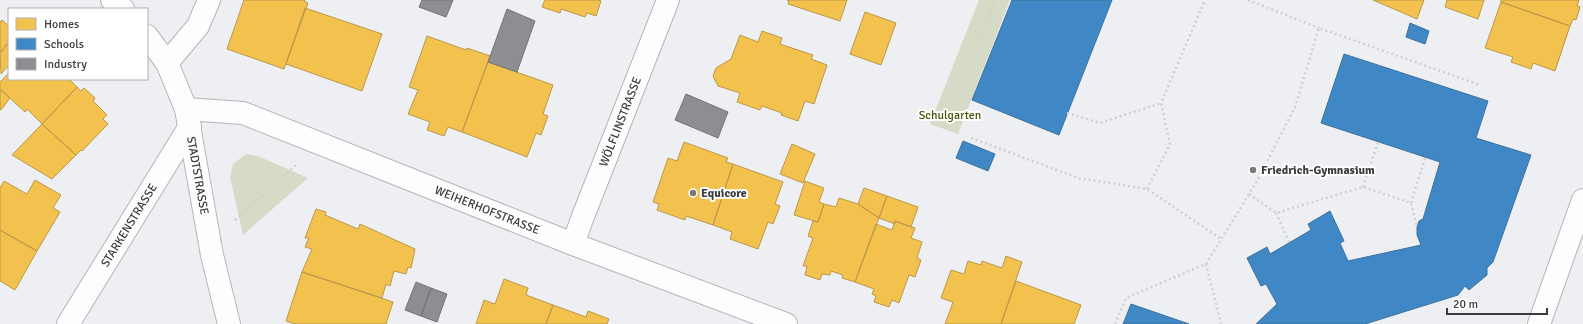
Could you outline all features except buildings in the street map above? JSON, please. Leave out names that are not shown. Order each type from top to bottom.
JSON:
[{"type":"street","points":[[114,0],[123,8]]},
{"type":"street","points":[[148,38],[166,61],[198,26],[209,0]]},
{"type":"street","name":"WÖLFLINSTRASSE","points":[[573,244],[668,0]]},
{"type":"street","name":"STADTSTRASSE","points":[[166,61],[188,118],[209,239],[229,324]]},
{"type":"street","name":"WEIHERHOFSTRASSE","points":[[188,118],[243,113],[573,244],[786,324]]},
{"type":"street","points":[[188,118],[240,114]]},
{"type":"street","name":"STARKENSTRASSE","points":[[68,324],[188,118]]},
{"type":"street","points":[[1539,324],[1583,200]]},
{"type":"path","points":[[978,43],[995,0]]},
{"type":"path","points":[[1147,189],[1170,144],[1161,103],[1205,0]]},
{"type":"path","points":[[1248,0],[1319,28],[1480,85]]},
{"type":"path","points":[[1115,324],[1126,298],[1206,264],[1249,194],[1295,107],[1319,28]]},
{"type":"path","points":[[1067,113],[1100,123],[1161,103]]},
{"type":"path","points":[[971,138],[1078,178],[1147,189],[1222,239]]},
{"type":"path","points":[[1363,188],[1378,142]]},
{"type":"path","points":[[209,239],[235,220],[296,166],[326,147]]},
{"type":"path","points":[[1417,227],[1411,203],[1425,158]]},
{"type":"path","points":[[1276,213],[1363,188],[1411,203]]},
{"type":"path","points":[[1249,194],[1276,213],[1289,242]]},
{"type":"path","points":[[1206,264],[1221,324]]},
{"type":"green space","name":"Schulgarten","points":[[979,0],[1010,0],[958,134],[930,124]]},
{"type":"green space","points":[[246,154],[258,156],[308,178],[243,235],[230,177],[233,164]]},
{"type":"place","name":"Friedrich-Gymnasium","points":[[1253,170]]},
{"type":"place","name":"Equicore","points":[[693,193]]}]
